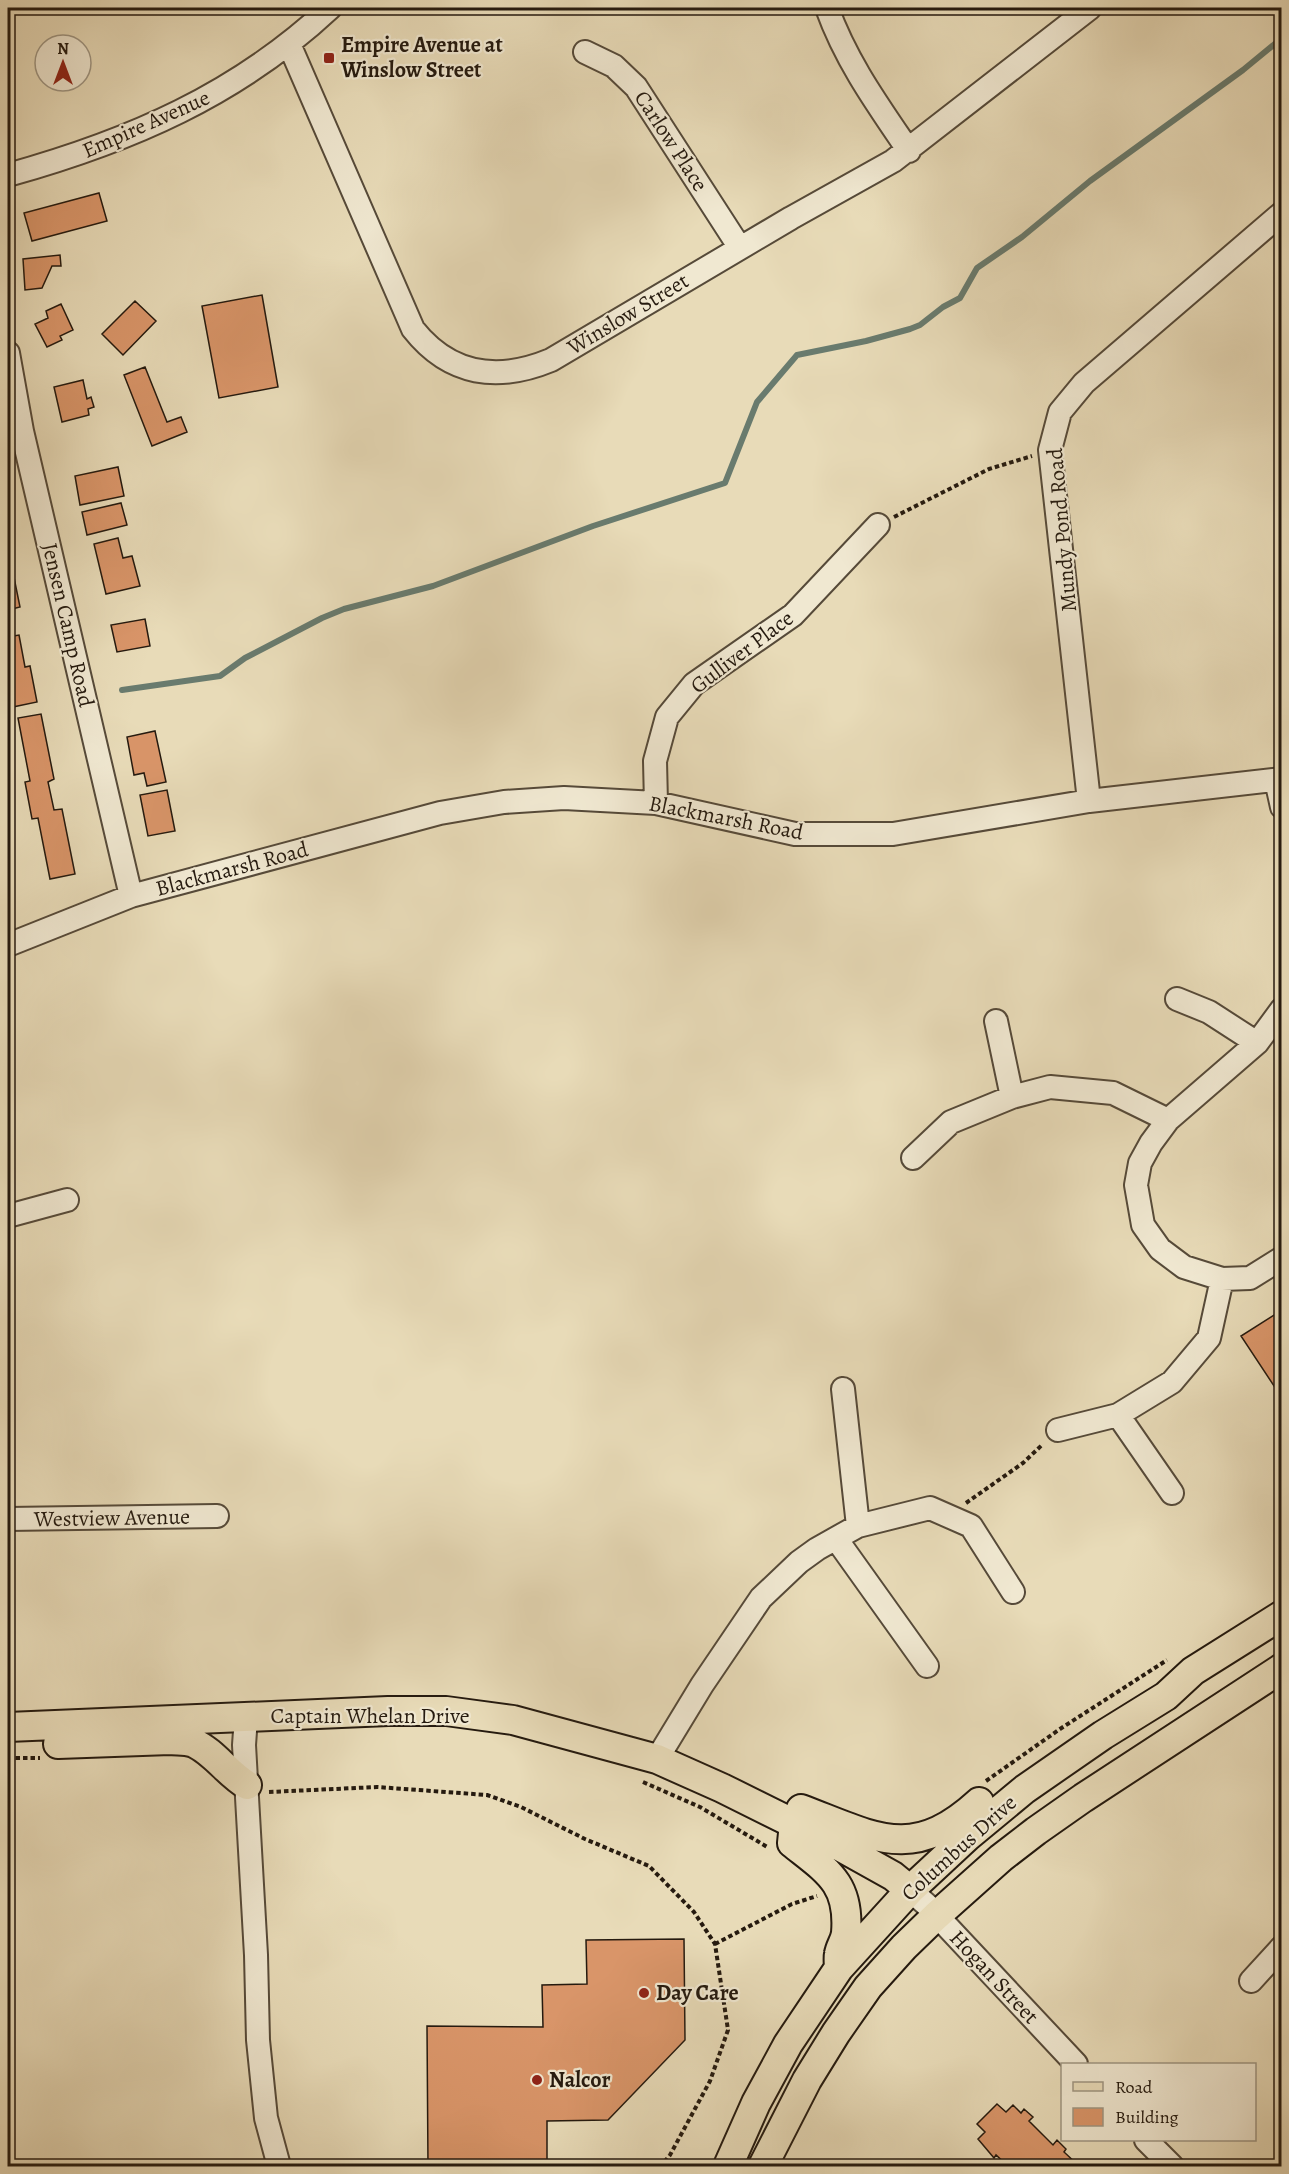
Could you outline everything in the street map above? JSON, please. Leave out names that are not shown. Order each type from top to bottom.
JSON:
[{"type":"main road","name":"Columbus Drive","points":[[728,2166],[771,2072],[839,1968],[910,1890],[996,1811],[1069,1758],[1166,1696],[1193,1671],[1281,1615]]},
{"type":"main road","name":"Columbus Drive","points":[[763,2166],[807,2080],[836,2033],[868,1987],[936,1916],[1001,1858],[1036,1831],[1281,1668]]},
{"type":"main road","name":"Captain Whelan Drive","points":[[8,1727],[388,1711],[446,1711],[513,1720],[650,1770],[741,1797],[893,1876],[910,1890]]},
{"type":"main road","points":[[8,1745],[170,1740],[188,1742],[208,1752],[247,1789]]},
{"type":"main road","points":[[741,1797],[770,1797],[881,1838],[920,1839],[948,1827],[1036,1760],[1069,1758]]},
{"type":"main road","points":[[794,1823],[792,1843],[826,1870],[844,1896],[846,1936],[838,1955],[839,1968]]},
{"type":"street","name":"Empire Avenue","points":[[8,175],[81,153],[184,111],[290,44],[330,8]]},
{"type":"street","points":[[827,8],[846,55],[909,151]]},
{"type":"street","name":"Winslow Street","points":[[290,44],[407,318],[422,340],[446,360],[474,370],[506,373],[537,366],[551,360],[740,248],[878,171],[909,151],[1090,8]]},
{"type":"street","name":"Carlow Place","points":[[585,52],[614,66],[636,87],[740,248]]},
{"type":"street","name":"Mundy Pond Road","points":[[1089,801],[1050,450],[1060,412],[1084,383],[1281,213]]},
{"type":"street","name":"Jensen Camp Road","points":[[8,353],[15,433],[132,896]]},
{"type":"street","name":"Gulliver Place","points":[[656,802],[655,760],[667,717],[694,684],[793,615],[878,525]]},
{"type":"street","points":[[1279,779],[1281,807]]},
{"type":"street","name":"Blackmarsh Road","points":[[8,945],[132,896],[440,813],[504,802],[564,798],[656,802],[795,834],[893,834],[1089,801],[1279,779]]},
{"type":"street","points":[[1177,999],[1209,1012],[1257,1043]]},
{"type":"street","points":[[1281,1009],[1257,1043],[1168,1120],[1140,1163],[1136,1185],[1143,1225],[1160,1249],[1184,1267],[1222,1279],[1250,1278],[1281,1258]]},
{"type":"street","points":[[996,1021],[1012,1097]]},
{"type":"street","points":[[913,1158],[951,1122],[1012,1097],[1050,1087],[1113,1093],[1168,1120]]},
{"type":"street","points":[[8,1216],[67,1200]]},
{"type":"street","points":[[1058,1430],[1118,1415],[1172,1382],[1209,1338],[1222,1279]]},
{"type":"street","points":[[843,1389],[858,1526]]},
{"type":"street","points":[[1118,1415],[1172,1493]]},
{"type":"street","points":[[650,1770],[702,1685],[761,1598],[799,1562],[858,1526],[930,1508],[971,1526],[1013,1592]]},
{"type":"street","name":"Westview Avenue","points":[[8,1519],[217,1516]]},
{"type":"street","points":[[837,1540],[927,1666]]},
{"type":"street","points":[[246,1717],[244,1745],[261,2078],[266,2118],[279,2166]]},
{"type":"street","name":"Hogan Street","points":[[910,1890],[1075,2063]]},
{"type":"street","points":[[1251,1981],[1281,1947]]},
{"type":"street","points":[[1148,2141],[1172,2166]]},
{"type":"path","points":[[878,525],[989,469],[1050,450]]},
{"type":"path","points":[[930,1508],[968,1503],[1023,1463],[1058,1430]]},
{"type":"path","points":[[978,1787],[1060,1729],[1170,1658]]},
{"type":"path","points":[[650,1770],[700,1807],[770,1849]]},
{"type":"path","points":[[247,1789],[377,1787],[487,1795],[521,1807],[585,1839],[649,1866],[694,1912],[715,1944],[728,2030],[710,2081],[670,2155],[661,2166]]},
{"type":"path","points":[[715,1944],[792,1904],[819,1896]]},
{"type":"building","points":[[99,193],[107,221],[32,241],[24,213]]},
{"type":"building","points":[[60,255],[61,266],[52,266],[42,288],[25,290],[23,259]]},
{"type":"building","points":[[262,295],[278,387],[219,398],[202,306]]},
{"type":"building","points":[[135,301],[156,321],[123,355],[102,334]]},
{"type":"building","points":[[61,304],[73,330],[60,336],[62,340],[47,347],[35,324],[48,318],[46,311]]},
{"type":"building","points":[[145,367],[167,422],[181,417],[187,432],[152,446],[124,375]]},
{"type":"building","points":[[83,380],[87,399],[91,397],[94,407],[88,409],[89,415],[62,422],[54,387]]},
{"type":"building","points":[[118,467],[124,496],[80,505],[75,476]]},
{"type":"building","points":[[121,503],[127,525],[87,535],[82,512]]},
{"type":"building","points":[[118,538],[123,558],[132,556],[140,586],[106,594],[94,544]]},
{"type":"building","points":[[8,548],[20,607],[8,610]]},
{"type":"building","points":[[145,619],[150,646],[117,652],[111,625]]},
{"type":"building","points":[[19,635],[25,667],[30,666],[37,702],[8,708],[8,637]]},
{"type":"building","points":[[41,714],[54,779],[48,782],[54,810],[62,809],[75,874],[50,879],[38,818],[32,819],[25,782],[30,781],[18,718]]},
{"type":"building","points":[[155,731],[166,782],[147,786],[144,773],[134,775],[127,737]]},
{"type":"building","points":[[167,790],[175,831],[148,836],[140,795]]},
{"type":"building","points":[[1282,1310],[1282,1398],[1241,1336]]},
{"type":"building","name":"Nalcor","points":[[684,1939],[685,2040],[608,2120],[547,2121],[547,2166],[428,2166],[427,2026],[543,2027],[542,1985],[587,1984],[586,1940]]},
{"type":"building","points":[[997,2104],[1006,2112],[1013,2105],[1021,2113],[1024,2109],[1033,2117],[1029,2121],[1053,2145],[1057,2140],[1066,2149],[1064,2152],[1079,2166],[1008,2166],[996,2155],[994,2158],[978,2139],[985,2132],[977,2124]]},
{"type":"waterway","points":[[122,690],[220,676],[245,658],[344,609],[433,586],[593,526],[725,483],[757,402],[797,355],[866,341],[920,325],[943,307],[960,298],[977,268],[1022,237],[1090,181],[1243,70],[1282,38]]},
{"type":"place","name":"Empire Avenue at Winslow Street","points":[[329,58]]},
{"type":"place","name":"Day Care","points":[[644,1993]]},
{"type":"place","name":"Nalcor","points":[[537,2080]]}]
